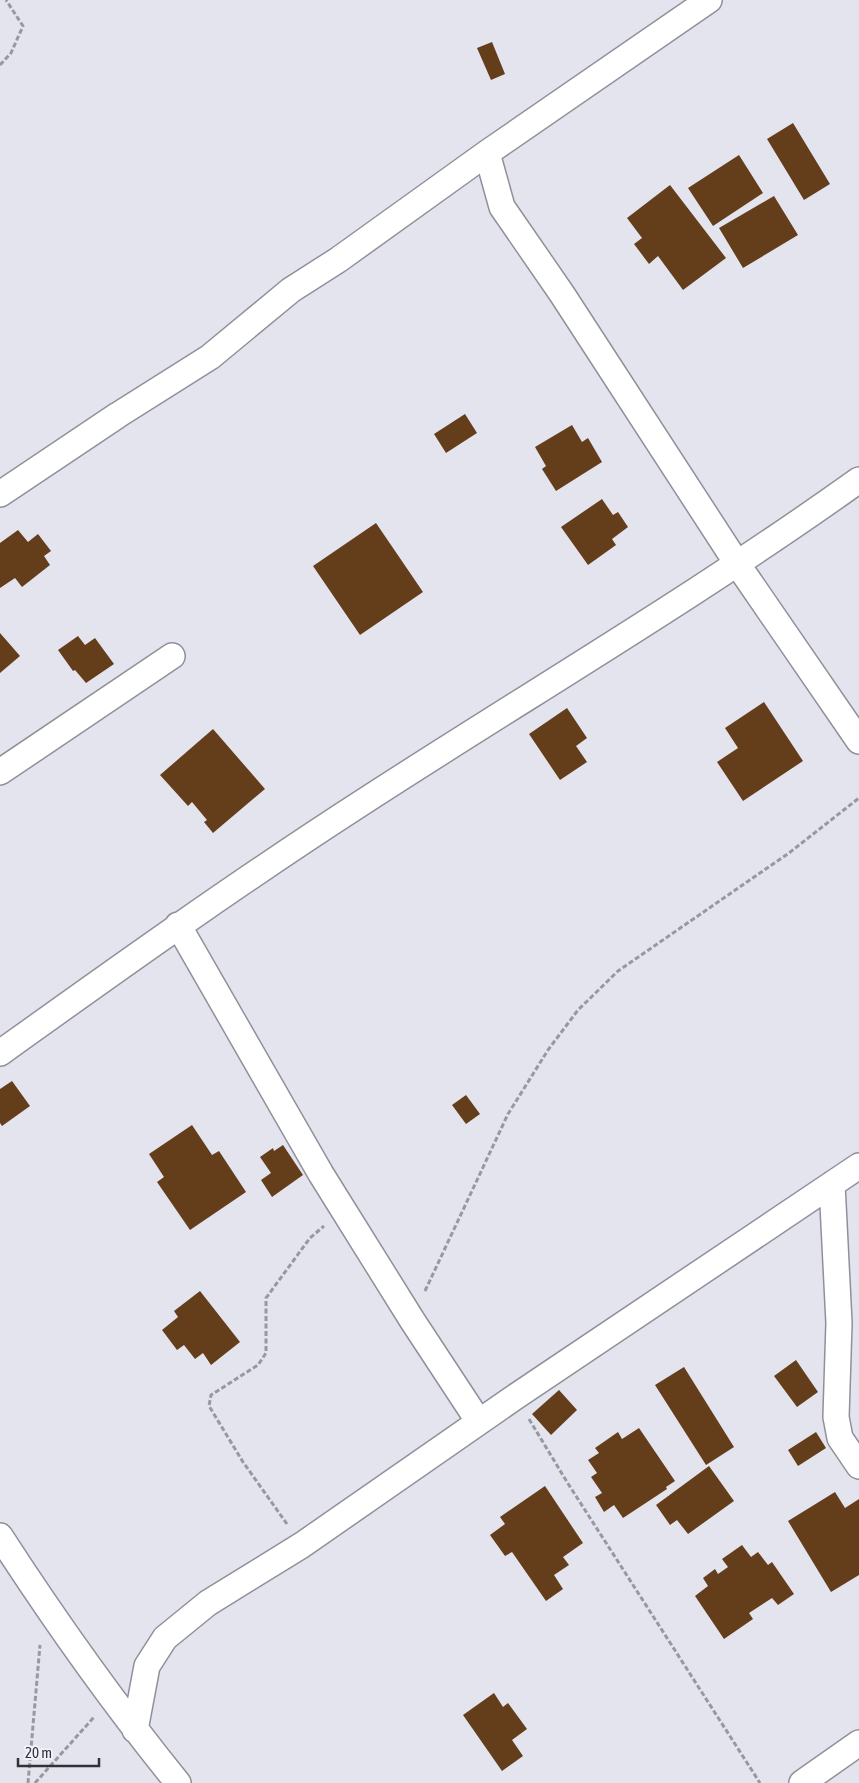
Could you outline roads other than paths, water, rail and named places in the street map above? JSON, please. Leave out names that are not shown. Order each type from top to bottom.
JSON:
[{"type":"street","points":[[0,494],[118,415],[210,357],[291,290],[338,260],[487,153],[708,0]]},
{"type":"street","points":[[487,153],[502,207],[562,294],[738,565],[859,741]]},
{"type":"street","points":[[0,1053],[178,925],[363,802],[738,565],[859,480]]},
{"type":"street","points":[[0,772],[172,656]]},
{"type":"street","points":[[178,925],[321,1174],[412,1320],[479,1422]]},
{"type":"street","points":[[135,1730],[147,1666],[164,1638],[208,1603],[302,1545],[479,1422],[859,1166]]},
{"type":"street","points":[[832,1184],[839,1323],[836,1417],[840,1438],[859,1466]]},
{"type":"street","points":[[0,1536],[48,1608],[135,1730],[178,1783]]},
{"type":"street","points":[[802,1783],[859,1743]]}]
